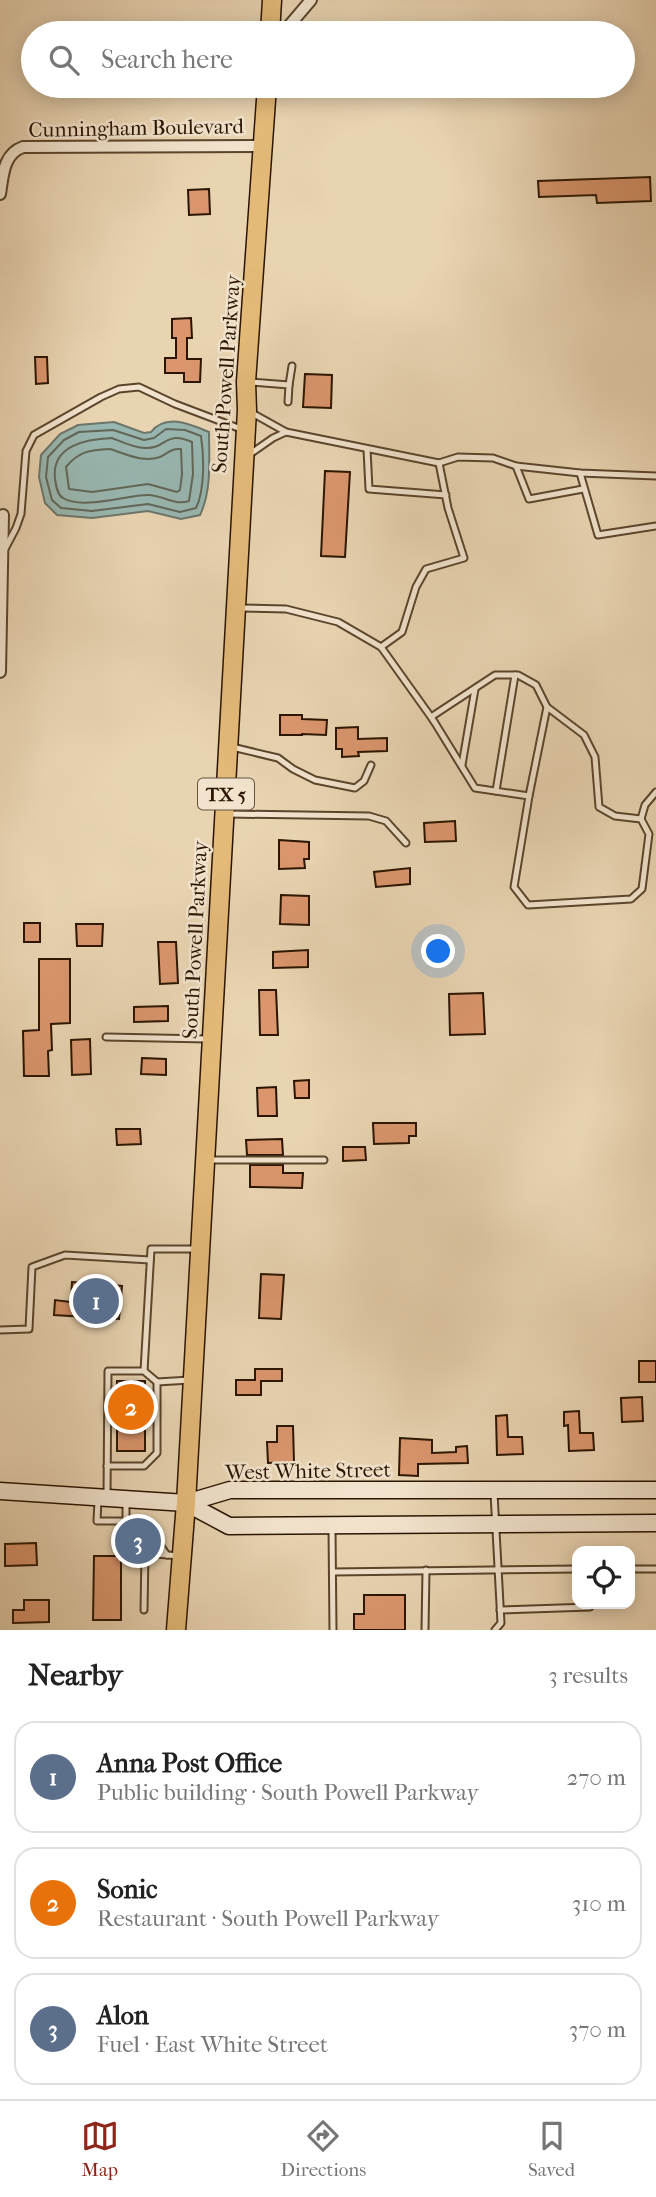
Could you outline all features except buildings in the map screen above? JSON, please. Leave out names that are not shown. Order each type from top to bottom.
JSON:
[{"type":"main road","points":[[271,21],[272,0]]},
{"type":"main road","name":"South Powell Parkway","points":[[176,1630],[174,1556],[186,1503],[247,410],[246,382],[266,98]]},
{"type":"main road","name":"West White Street","points":[[186,1503],[230,1490],[656,1490]]},
{"type":"main road","points":[[0,1491],[186,1503],[229,1526],[656,1522]]},
{"type":"street","points":[[293,21],[311,0]]},
{"type":"street","name":"Cunningham Boulevard","points":[[0,194],[9,156],[23,147],[264,146]]},
{"type":"street","points":[[0,672],[3,515]]},
{"type":"lane","points":[[288,402],[292,366]]},
{"type":"lane","points":[[246,382],[289,385]]},
{"type":"lane","points":[[2,552],[21,514],[26,452],[34,435],[101,397],[119,389],[139,387],[244,430]]},
{"type":"lane","points":[[247,410],[286,432],[439,463],[458,457],[493,458],[516,466],[580,473],[656,475]]},
{"type":"lane","points":[[243,459],[286,432]]},
{"type":"lane","points":[[367,449],[369,489],[446,495]]},
{"type":"lane","points":[[381,647],[402,632],[416,587],[426,569],[464,558],[439,463]]},
{"type":"lane","points":[[516,466],[529,499],[583,489]]},
{"type":"lane","points":[[580,473],[598,536],[656,526]]},
{"type":"lane","points":[[236,608],[286,609],[338,622],[381,647],[431,718],[475,788],[529,796]]},
{"type":"lane","points":[[431,718],[495,675],[515,675],[536,685],[547,707],[584,735],[595,757],[599,807],[615,816],[641,819]]},
{"type":"lane","points":[[496,791],[515,675]]},
{"type":"lane","points":[[462,765],[475,687]]},
{"type":"lane","points":[[547,707],[514,887],[528,905],[631,899],[642,889],[649,834],[641,819],[645,805],[656,792]]},
{"type":"lane","points":[[229,746],[278,758],[315,780],[355,788],[364,781],[372,765]]},
{"type":"lane","points":[[225,814],[369,816],[386,821],[406,843]]},
{"type":"lane","points":[[106,1037],[212,1039]]},
{"type":"lane","points":[[205,1160],[324,1160]]},
{"type":"lane","points":[[144,1371],[151,1249],[200,1249]]},
{"type":"lane","points":[[0,1330],[29,1329],[32,1267],[65,1255],[150,1260]]},
{"type":"lane","points":[[174,1556],[145,1526],[135,1521],[97,1521],[107,1466],[108,1371],[144,1371],[157,1382],[193,1380]]},
{"type":"lane","points":[[107,1466],[145,1466],[157,1453],[157,1382]]},
{"type":"lane","points":[[494,1490],[501,1623],[495,1630]]},
{"type":"lane","points":[[126,1499],[126,1521]]},
{"type":"lane","points":[[332,1525],[333,1630]]},
{"type":"lane","points":[[144,1610],[145,1553],[174,1556]]},
{"type":"lane","points":[[332,1572],[572,1569]]},
{"type":"lane","points":[[635,1569],[656,1569]]},
{"type":"lane","points":[[425,1630],[426,1570]]},
{"type":"lane","points":[[500,1610],[572,1608]]},
{"type":"water","points":[[114,422],[144,433],[171,422],[186,423],[209,432],[208,485],[200,515],[181,519],[148,511],[92,518],[57,515],[45,503],[39,477],[41,455],[60,434],[78,425]]},
{"type":"place","name":"Anna Post Office","points":[[96,1301]]},
{"type":"place","name":"Sonic","points":[[131,1407]]},
{"type":"place","name":"Alon","points":[[138,1541]]}]
